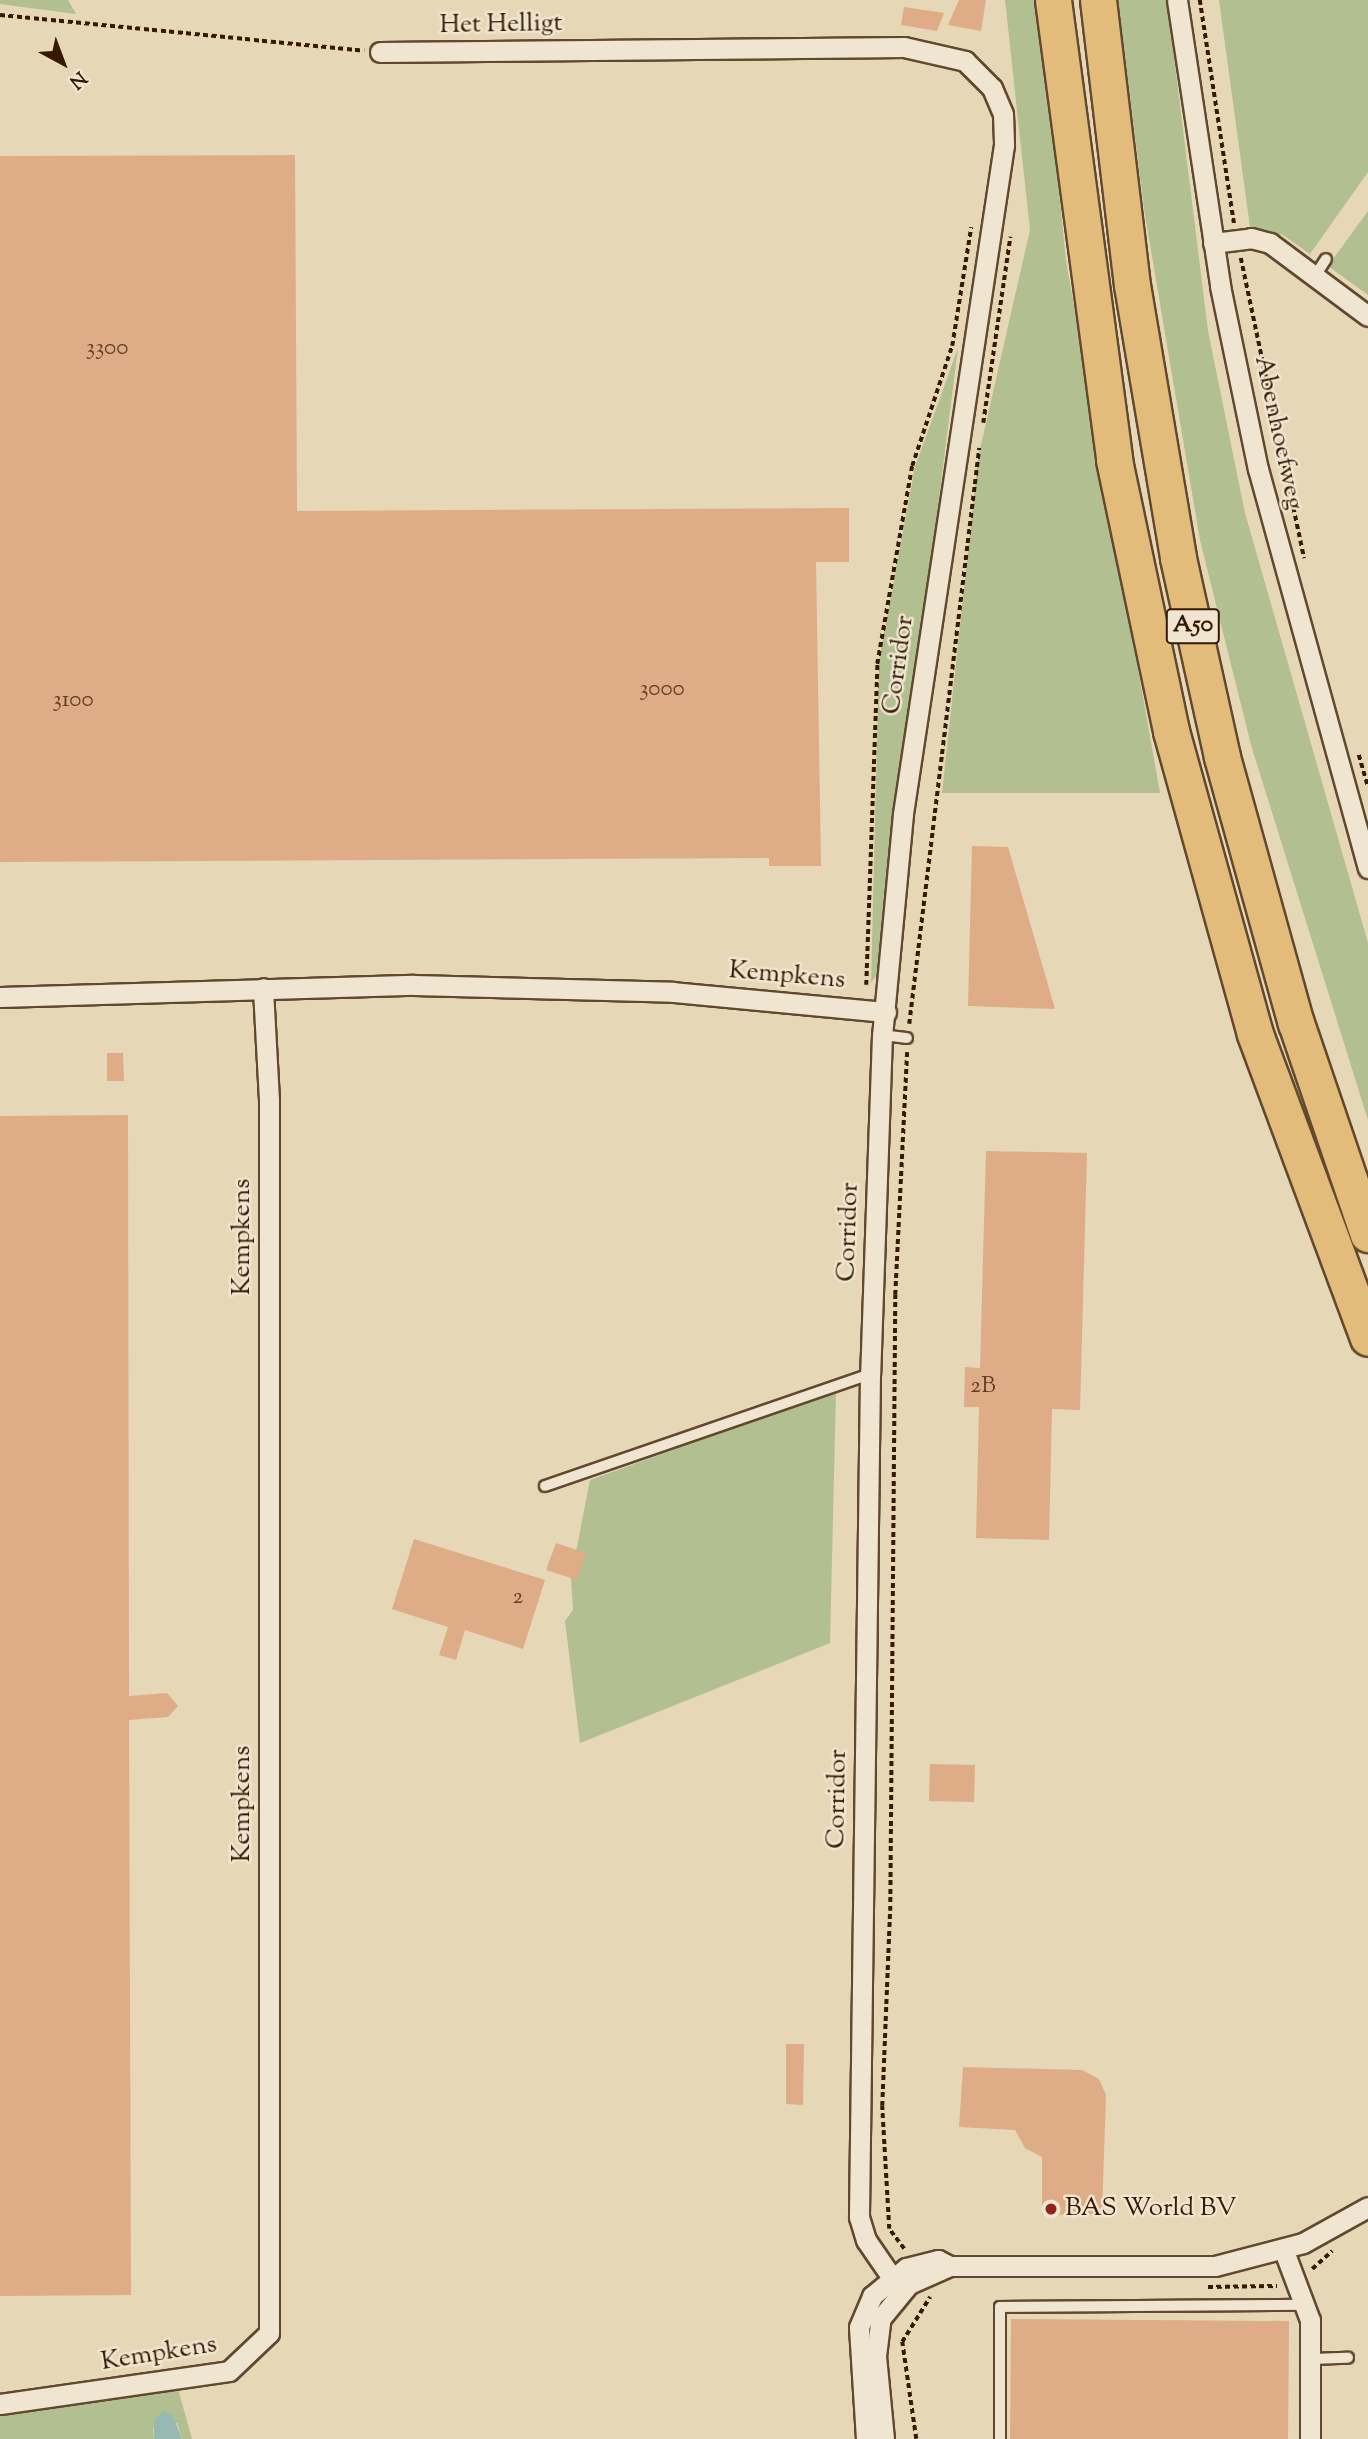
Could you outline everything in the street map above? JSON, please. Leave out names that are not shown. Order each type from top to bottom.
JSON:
[{"type":"highway","name":"A50","points":[[1053,0],[1114,460],[1171,731],[1255,1034],[1368,1338]]},
{"type":"highway","name":"A50","points":[[1098,0],[1132,285],[1178,558],[1222,757],[1296,1023],[1368,1234]]},
{"type":"street","name":"Abenhoefweg","points":[[1177,0],[1213,243],[1291,605],[1368,868]]},
{"type":"street","name":"Het Helligt","points":[[380,52],[904,47],[965,61],[992,88]]},
{"type":"street","name":"Corridor","points":[[896,2284],[866,2241],[859,2217],[870,1374],[883,1035],[904,814],[1004,145],[1003,114],[992,88]]},
{"type":"street","points":[[1213,243],[1263,240],[1320,267],[1368,316]]},
{"type":"street","name":"Kempkens","points":[[0,997],[263,988],[673,992],[886,1012]]},
{"type":"street","name":"Kempkens","points":[[0,2404],[229,2371],[269,2333],[269,1139],[263,988]]},
{"type":"street","points":[[866,2439],[859,2327],[868,2301],[896,2284],[950,2266],[1215,2266],[1284,2251],[1368,2207]]},
{"type":"street","points":[[1284,2251],[1305,2305],[1310,2359],[1310,2439]]},
{"type":"street","points":[[884,2439],[876,2346],[881,2318],[896,2284]]},
{"type":"lane","points":[[883,1035],[907,1038]]},
{"type":"lane","points":[[545,1486],[870,1374]]},
{"type":"lane","points":[[1000,2439],[1000,2307],[1305,2305]]},
{"type":"lane","points":[[1310,2359],[1349,2358]]},
{"type":"path","points":[[1200,0],[1235,228]]},
{"type":"path","points":[[0,15],[380,52]]},
{"type":"path","name":"Corridor","points":[[865,1010],[877,664],[912,466],[952,346],[973,221]]},
{"type":"path","name":"Corridor","points":[[910,2257],[888,2229],[882,2106],[890,1911],[895,1295],[907,1038],[1009,229]]},
{"type":"path","name":"Abenhoefweg","points":[[1239,251],[1305,563]]},
{"type":"path","points":[[1357,751],[1368,787]]},
{"type":"path","points":[[1306,2273],[1338,2247]]},
{"type":"path","points":[[916,2439],[902,2342],[930,2297]]},
{"type":"green space","points":[[0,0],[68,0],[76,14],[0,4]]},
{"type":"green space","points":[[1005,0],[1040,0],[1066,261],[1160,793],[942,793],[978,458],[1030,230]]},
{"type":"green space","points":[[1118,0],[1167,0],[1208,331],[1245,513],[1368,943],[1368,1120],[1251,745],[1200,540],[1144,209]]},
{"type":"green space","points":[[1219,0],[1368,0],[1368,172],[1310,254],[1283,235],[1250,227]]},
{"type":"green space","points":[[1368,211],[1368,295],[1328,266]]},
{"type":"green space","points":[[958,348],[879,971],[871,983],[879,661],[915,467]]},
{"type":"green space","points":[[836,1391],[830,1643],[580,1743],[565,1621],[573,1610],[571,1578],[590,1480]]},
{"type":"green space","points":[[178,2389],[192,2439],[182,2439],[177,2423],[153,2428],[154,2439],[0,2439],[0,2413]]},
{"type":"water","points":[[164,2410],[173,2416],[182,2439],[154,2439],[154,2420]]},
{"type":"building","points":[[959,0],[986,0],[981,31],[948,25]]},
{"type":"building","points":[[904,7],[944,13],[937,31],[901,25]]},
{"type":"building","points":[[295,155],[297,511],[849,508],[849,562],[816,562],[821,866],[769,866],[769,858],[0,862],[0,156]]},
{"type":"building","points":[[972,846],[1008,847],[1055,1009],[968,1006]]},
{"type":"building","points":[[107,1053],[123,1053],[124,1081],[107,1081]]},
{"type":"building","points":[[128,1115],[129,1696],[167,1693],[178,1706],[168,1717],[129,1720],[131,2295],[0,2296],[0,1116]]},
{"type":"building","points":[[986,1151],[1087,1153],[1080,1410],[1052,1409],[1049,1540],[976,1538],[979,1407],[964,1407],[965,1367],[980,1368]]},
{"type":"building","points":[[414,1539],[545,1580],[523,1649],[465,1630],[456,1660],[439,1655],[448,1627],[392,1609]]},
{"type":"building","points":[[556,1543],[586,1553],[577,1580],[546,1570]]},
{"type":"building","points":[[930,1764],[975,1765],[974,1802],[929,1801]]},
{"type":"building","points":[[786,2044],[804,2044],[803,2105],[786,2104]]},
{"type":"building","points":[[963,2067],[1082,2070],[1099,2079],[1106,2095],[1102,2214],[1042,2215],[1042,2157],[1025,2148],[1015,2130],[959,2127]]},
{"type":"building","points":[[1011,2319],[1289,2321],[1288,2439],[1010,2439]]},
{"type":"place","name":"BAS World BV","points":[[1051,2209]]}]
